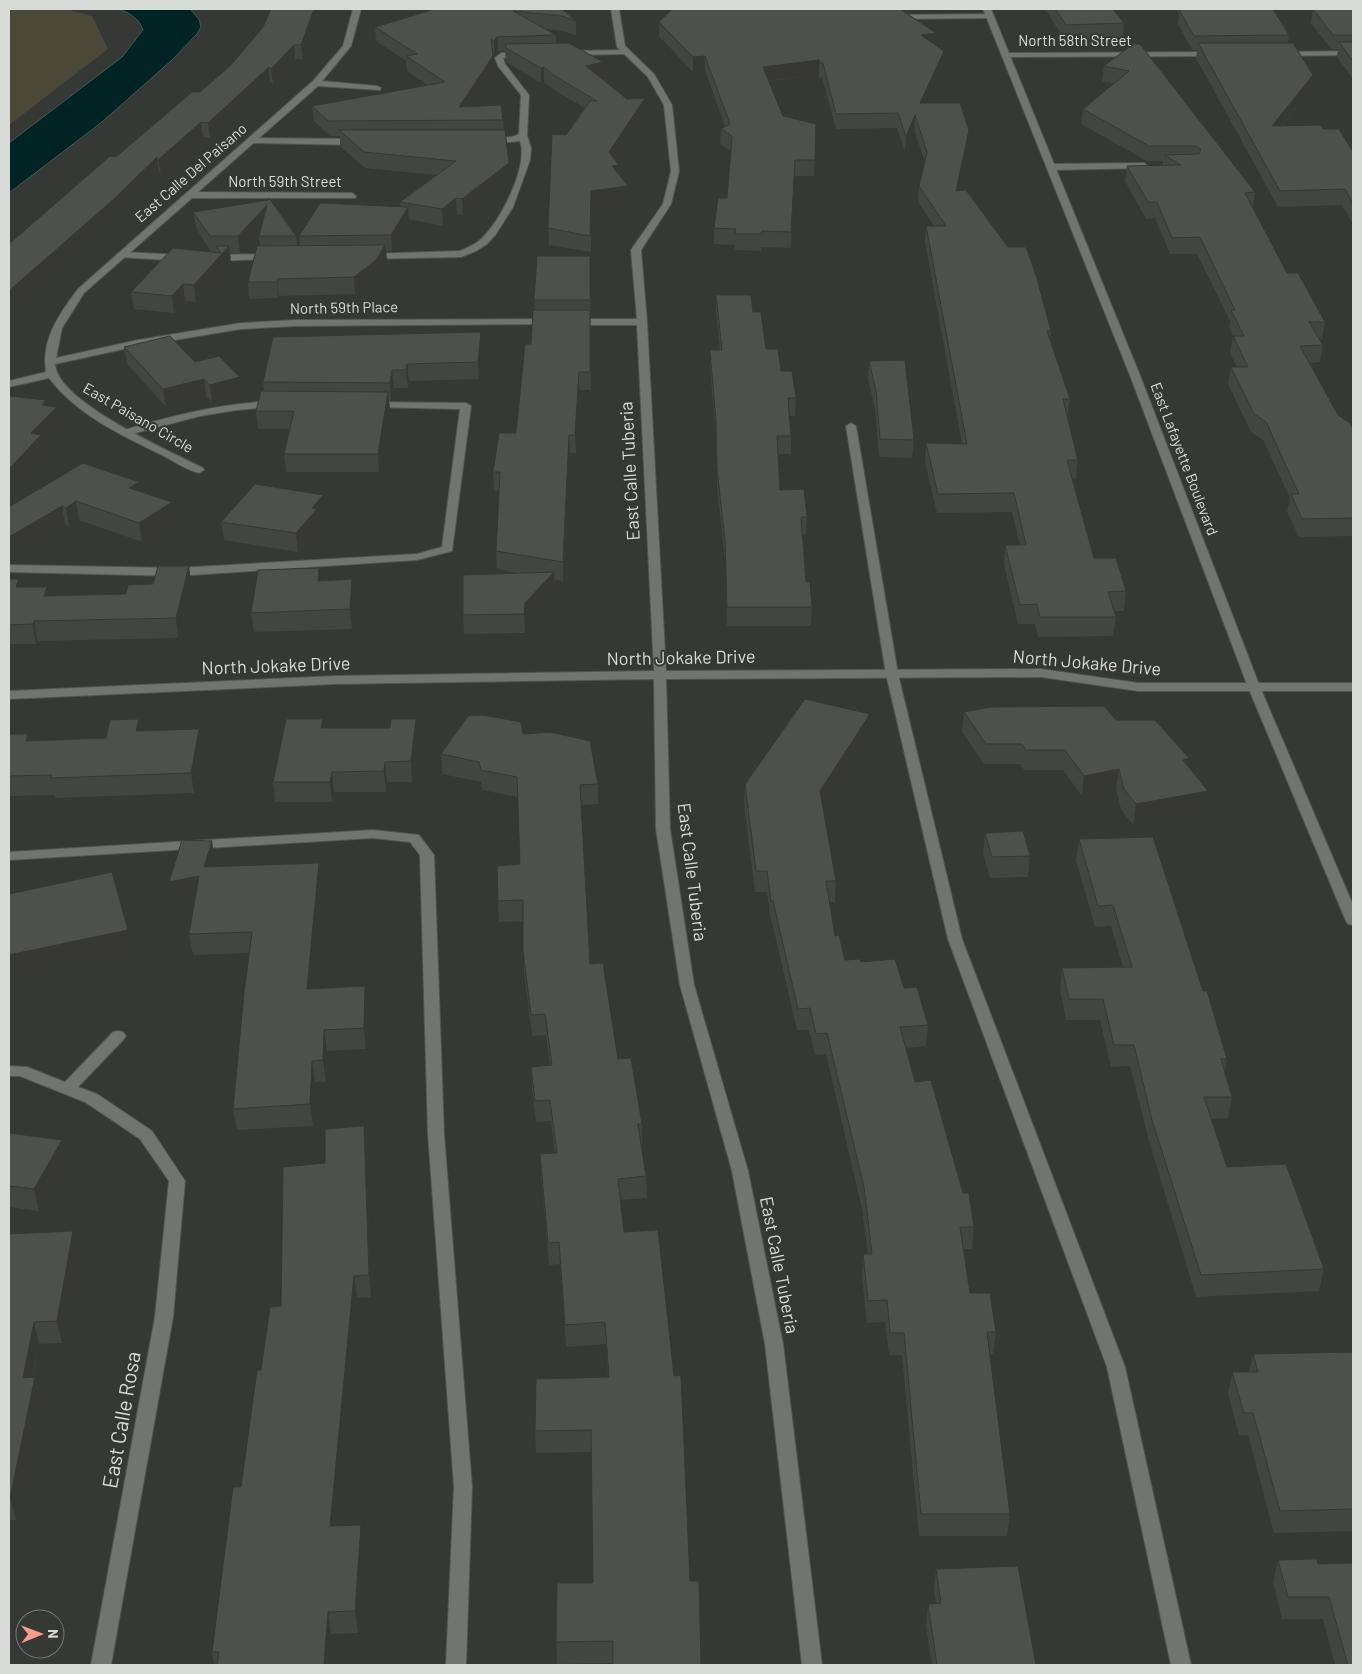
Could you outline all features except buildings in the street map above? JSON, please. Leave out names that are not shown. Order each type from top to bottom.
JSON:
[{"type":"street","name":"East Calle Del Paisano","points":[[50,362],[51,344],[57,323],[81,291],[316,83],[347,46],[357,9]]},
{"type":"street","name":"East Calle Tuberia","points":[[615,9],[621,47],[651,76],[668,104],[675,172],[667,204],[636,250],[642,322],[660,675],[665,839],[687,985],[740,1171],[774,1344],[812,1665]]},
{"type":"street","points":[[885,17],[989,13]]},
{"type":"street","name":"East Lafayette Boulevard","points":[[989,13],[1136,378],[1254,687],[1353,920]]},
{"type":"street","points":[[559,53],[626,52]]},
{"type":"street","points":[[1275,54],[1353,53]]},
{"type":"street","points":[[356,257],[461,254],[471,252],[479,246],[503,218],[516,192],[528,152],[523,135],[525,96],[498,58],[501,55],[530,54]]},
{"type":"street","name":"North 58th Street","points":[[1006,55],[1226,54]]},
{"type":"street","points":[[316,83],[377,88]]},
{"type":"street","points":[[479,141],[516,140],[523,135]]},
{"type":"street","points":[[250,141],[365,142]]},
{"type":"street","points":[[1050,167],[1155,166]]},
{"type":"street","name":"North 59th Street","points":[[188,195],[352,196]]},
{"type":"street","points":[[122,255],[199,258],[281,257]]},
{"type":"street","name":"North 59th Place","points":[[50,362],[138,343],[241,326],[296,323],[642,322]]},
{"type":"street","name":"East Paisano Circle","points":[[50,362],[52,374],[68,395],[128,432],[200,470]]},
{"type":"street","points":[[9,384],[52,374]]},
{"type":"street","points":[[128,432],[168,419],[208,410],[254,404],[287,404]]},
{"type":"street","points":[[9,569],[178,572],[417,557],[448,549],[466,406],[356,404]]},
{"type":"street","points":[[851,426],[892,674],[955,939],[1116,1367],[1181,1665]]},
{"type":"street","name":"North Jokake Drive","points":[[9,695],[336,680],[660,675],[1041,674],[1138,686],[1353,687]]},
{"type":"street","points":[[9,856],[373,834],[414,838],[427,855],[436,1134],[463,1487],[456,1665]]},
{"type":"street","points":[[9,1072],[22,1071],[67,1088],[118,1036]]},
{"type":"street","name":"East Calle Rosa","points":[[67,1088],[90,1098],[146,1135],[177,1181],[164,1317],[101,1665]]},
{"type":"shaded area","points":[[9,9],[66,9],[92,16],[108,49],[9,125]]},
{"type":"water","points":[[118,9],[190,9],[199,19],[201,27],[197,34],[172,60],[102,122],[9,193],[9,143],[122,57],[143,30],[134,16]]}]
